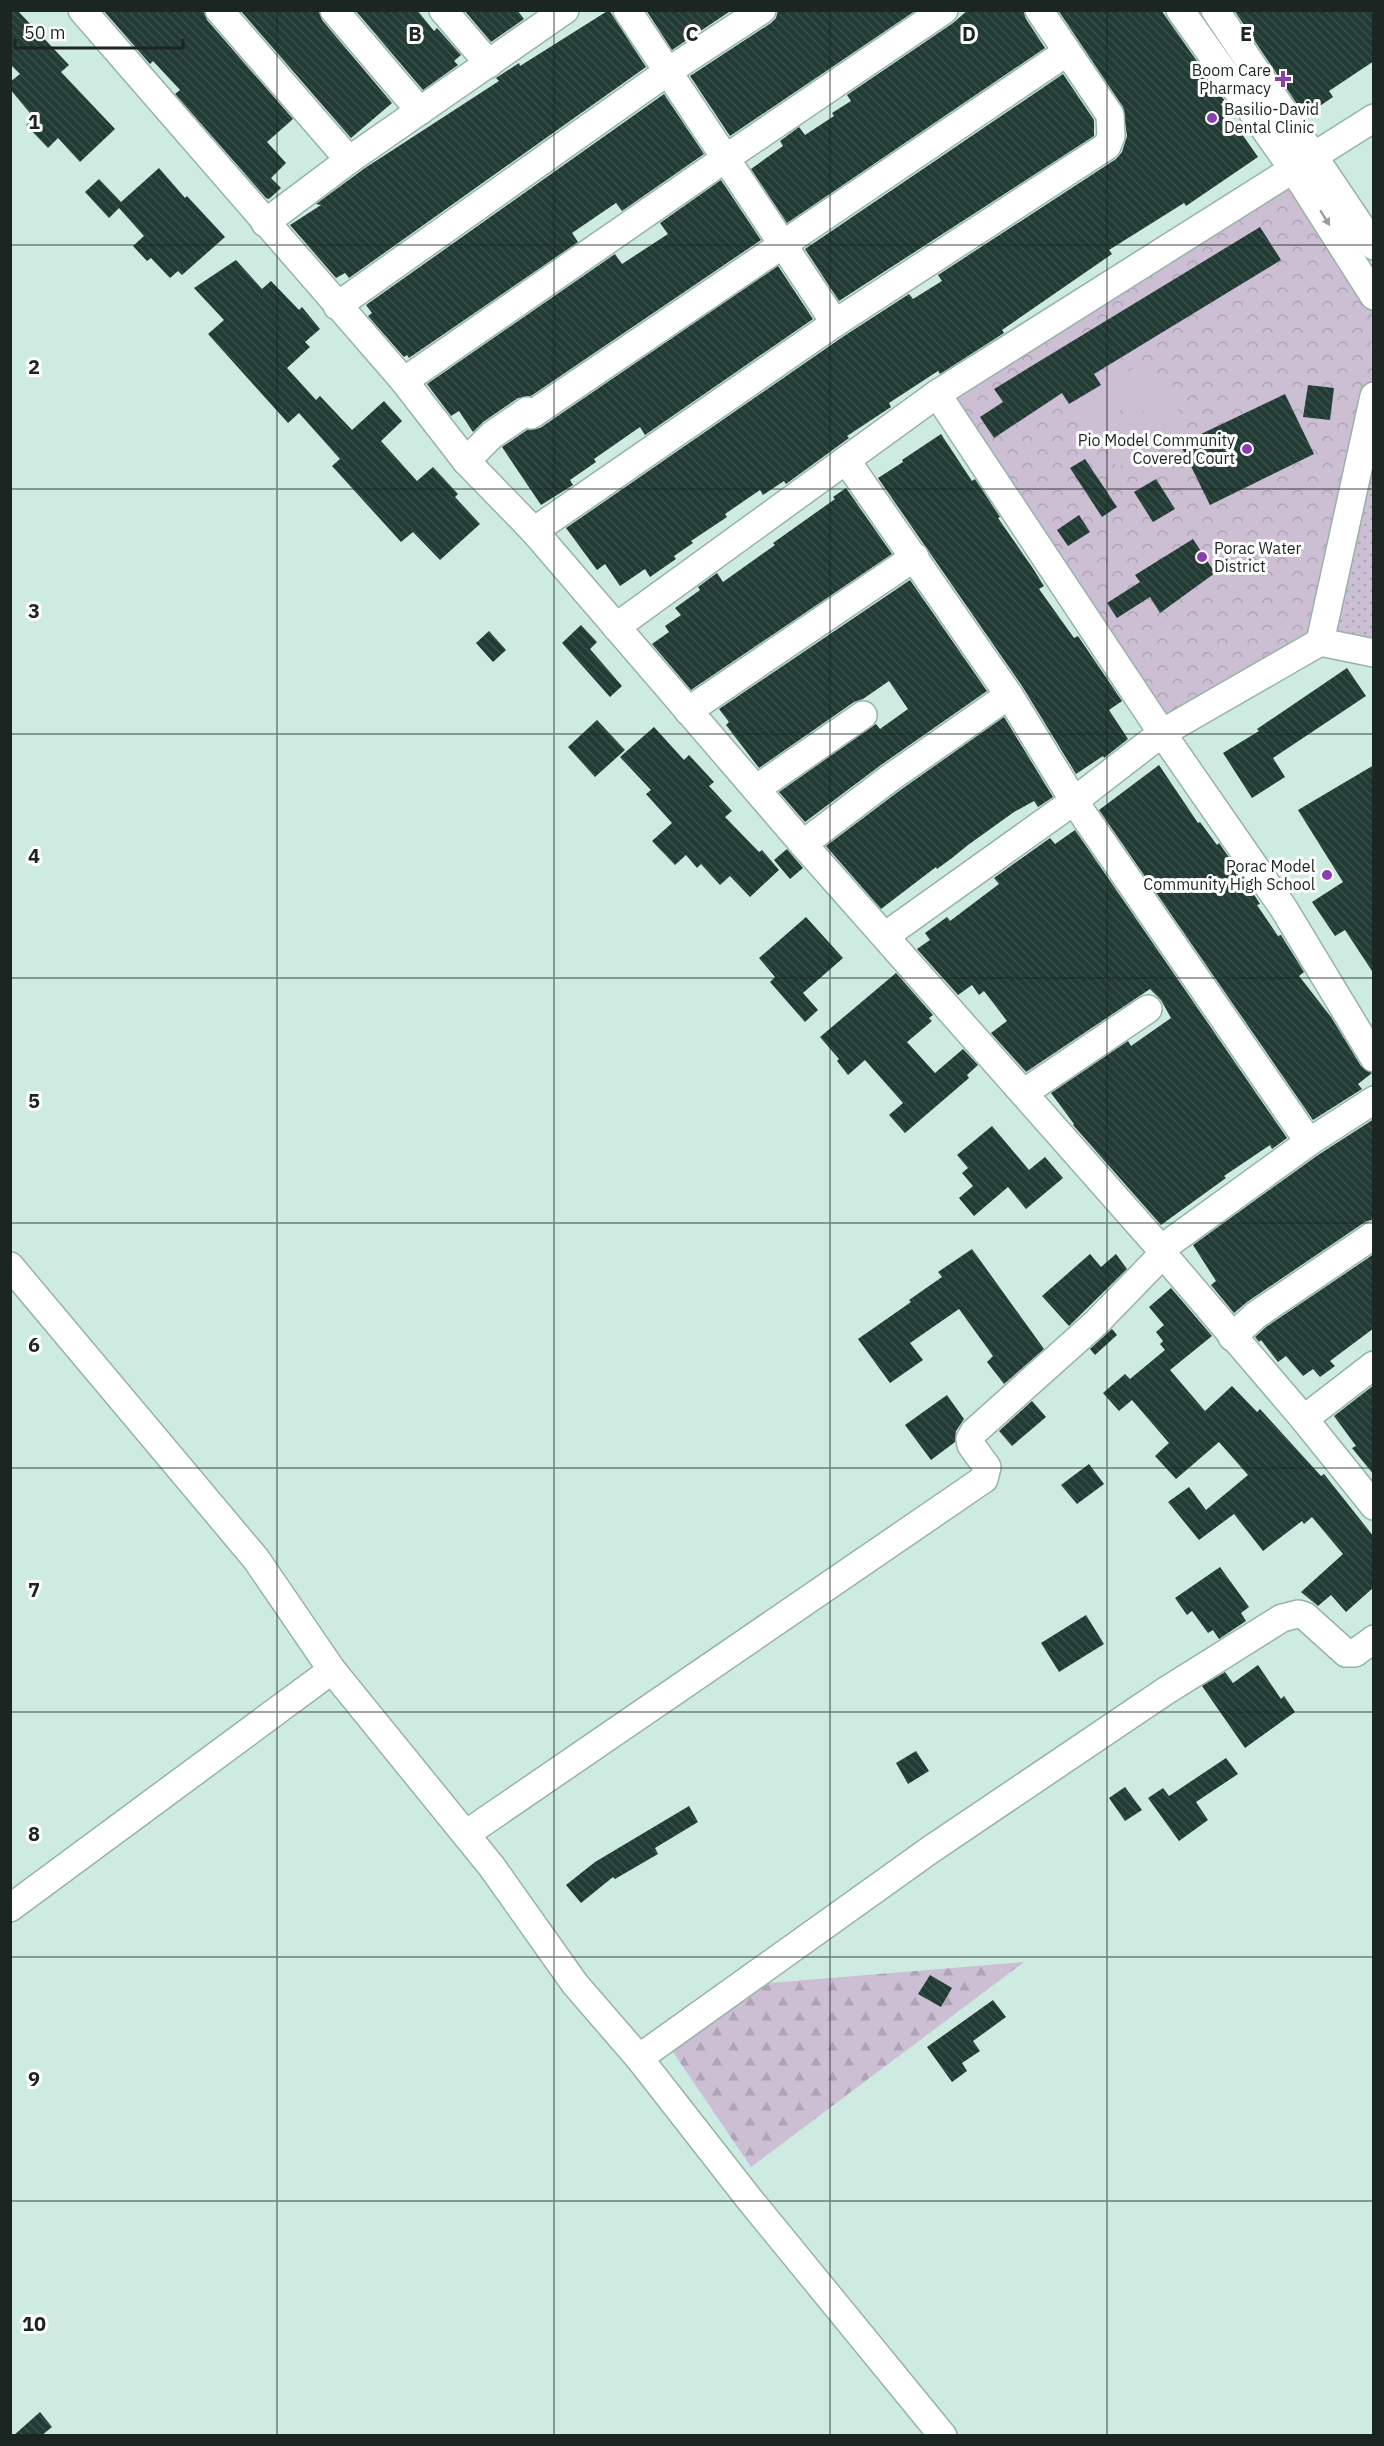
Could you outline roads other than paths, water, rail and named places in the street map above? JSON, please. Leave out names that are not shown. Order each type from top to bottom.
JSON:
[{"type":"street","points":[[82,10],[404,381],[466,461],[534,531],[803,843],[1025,1092],[1371,1498]]},
{"type":"street","points":[[219,10],[349,160]]},
{"type":"street","points":[[334,10],[420,111]]},
{"type":"street","points":[[443,10],[489,64]]},
{"type":"street","points":[[265,223],[349,160],[565,10]]},
{"type":"street","points":[[627,10],[835,322]]},
{"type":"street","points":[[337,306],[667,72],[762,10]]},
{"type":"street","points":[[404,381],[944,10]]},
{"type":"street","points":[[534,531],[835,322],[1107,146],[1111,136],[1110,115],[1039,10]]},
{"type":"street","points":[[1180,10],[1374,246]]},
{"type":"street","points":[[1215,10],[1304,163],[1374,296]]},
{"type":"street","points":[[466,461],[492,435],[527,411],[531,415],[1067,52]]},
{"type":"street","points":[[616,627],[937,394],[1374,118]]},
{"type":"street","points":[[937,394],[1162,733],[1284,909],[1374,1058]]},
{"type":"street","points":[[1320,642],[1374,396]]},
{"type":"street","points":[[846,460],[1009,695],[1074,801],[1309,1142]]},
{"type":"street","points":[[688,711],[915,557]]},
{"type":"street","points":[[885,936],[1074,801],[1162,733],[1320,642],[1374,652]]},
{"type":"street","points":[[803,843],[890,778],[1009,695]]},
{"type":"street","points":[[756,789],[863,715]]},
{"type":"street","points":[[1025,1092],[1148,1009]]},
{"type":"street","points":[[465,1834],[984,1479],[987,1467],[971,1445],[970,1439],[974,1432],[1096,1322],[1162,1252],[1309,1142],[1374,1100]]},
{"type":"street","points":[[1232,1337],[1256,1315],[1374,1236]]},
{"type":"street","points":[[10,1266],[256,1559],[332,1670],[492,1867],[575,1984],[639,2058],[750,2200],[943,2436]]},
{"type":"street","points":[[1304,1419],[1374,1365]]},
{"type":"street","points":[[639,2058],[930,1850],[1164,1692],[1282,1618],[1298,1614],[1305,1616],[1346,1653],[1355,1653],[1374,1639]]},
{"type":"street","points":[[10,1908],[332,1670]]},
{"type":"place","name":"Boom Care Pharmacy","points":[[1283,79]]},
{"type":"place","name":"Basilio-David Dental Clinic","points":[[1212,118]]},
{"type":"place","name":"Pio Model Community Covered Court","points":[[1247,449]]},
{"type":"place","name":"Porac Water District","points":[[1202,557]]},
{"type":"place","name":"Porac Model Community High School","points":[[1327,875]]}]
